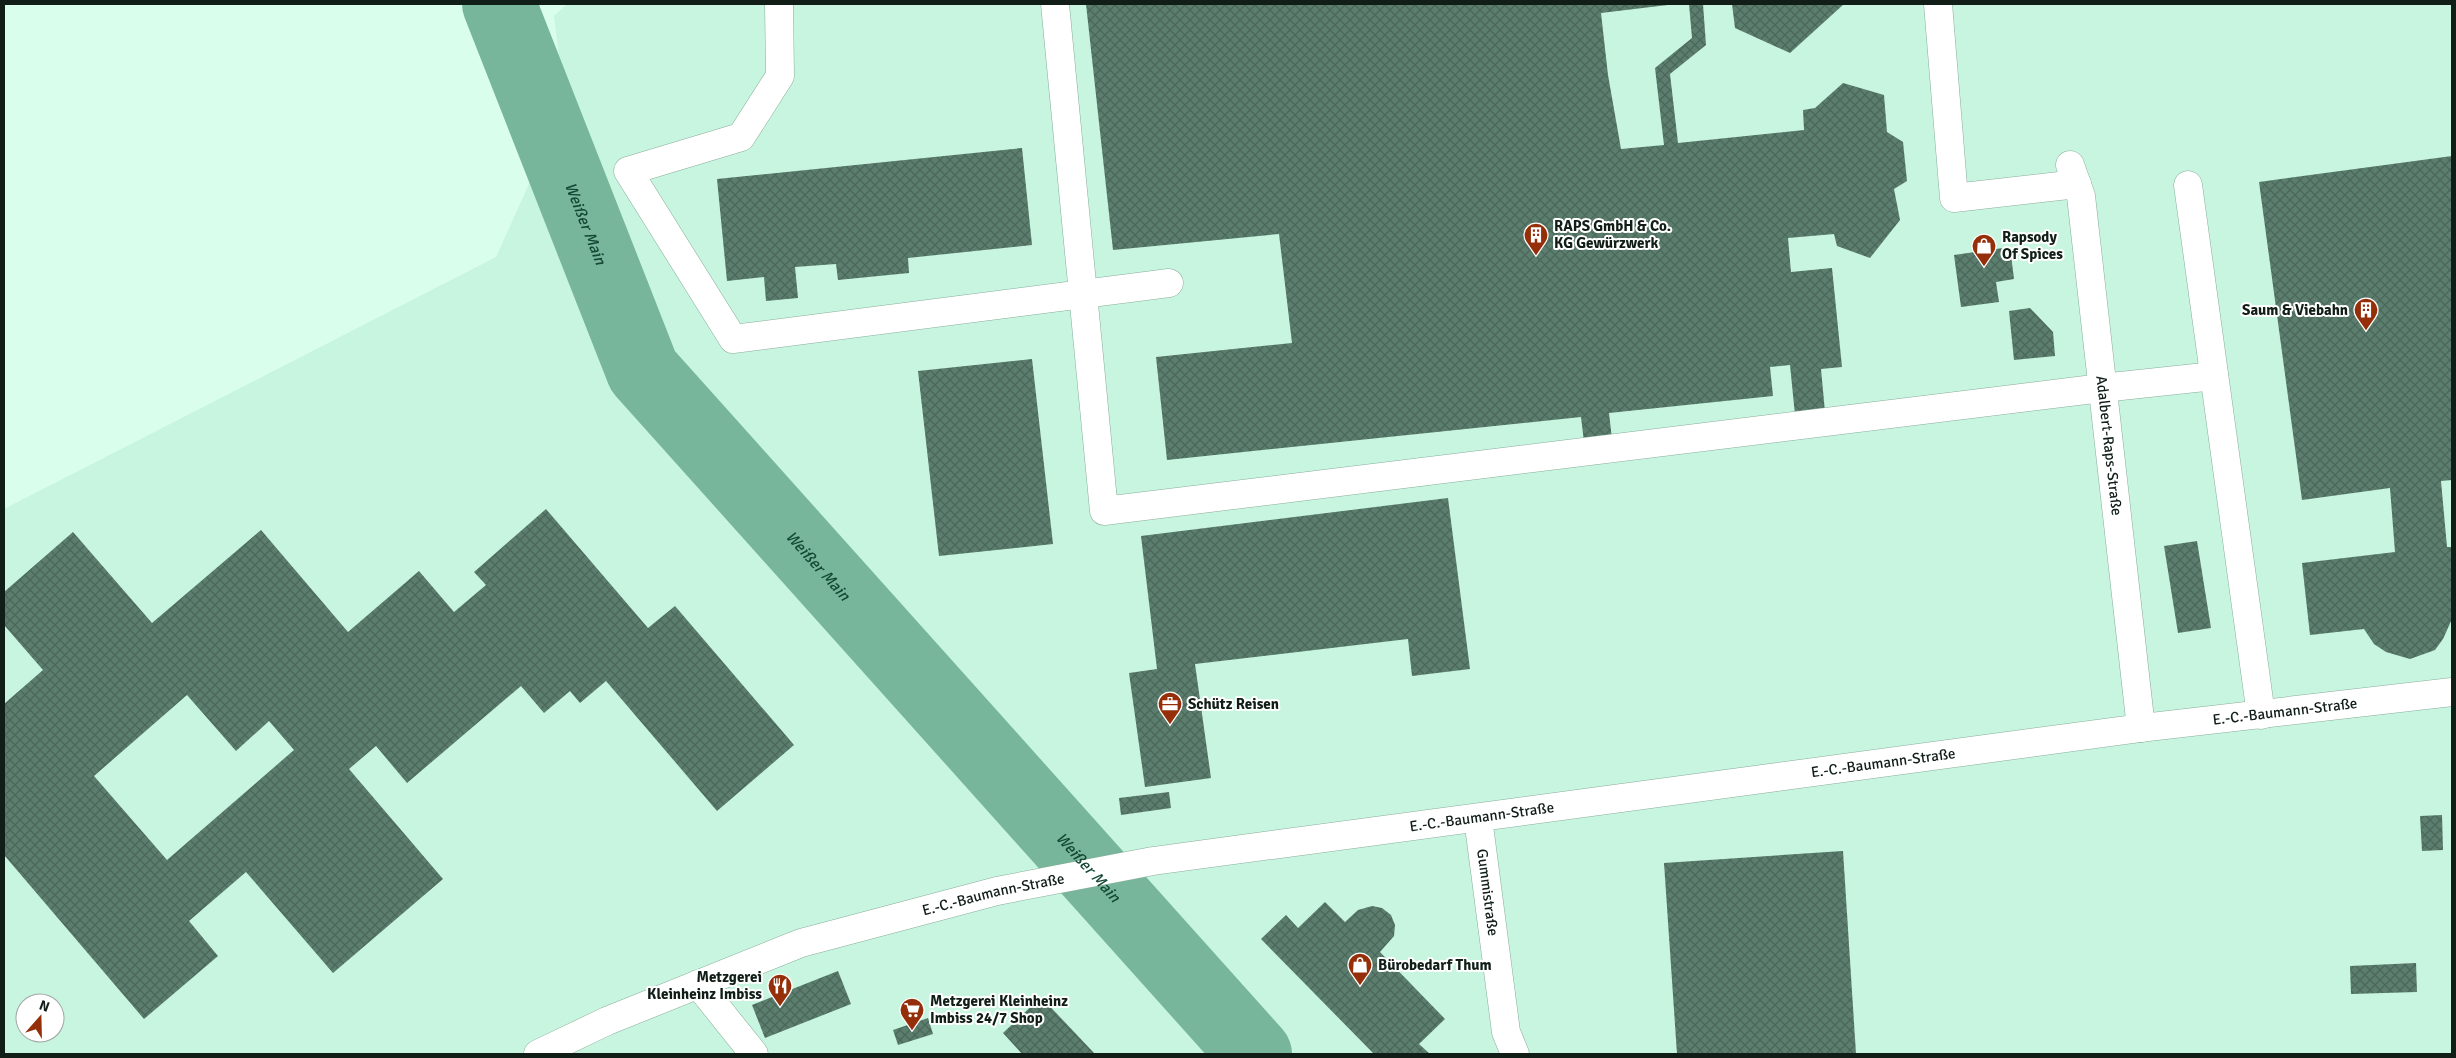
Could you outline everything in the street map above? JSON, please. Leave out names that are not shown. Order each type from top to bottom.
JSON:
[{"type":"street","points":[[779,4],[780,76],[741,137],[628,171],[733,338],[1169,283]]},
{"type":"street","points":[[1055,4],[1104,511],[2102,388],[2214,376]]},
{"type":"street","name":"Adalbert-Raps-Straße","points":[[1938,4],[1954,198],[2073,174],[2081,196],[2141,728]]},
{"type":"street","points":[[2188,184],[2261,715]]},
{"type":"street","name":"E.-C.-Baumann-Straße","points":[[538,1054],[607,1021],[801,943],[997,891],[1153,861],[2141,728],[2452,692]]},
{"type":"street","name":"Gummistraße","points":[[1478,818],[1506,1032],[1515,1054]]},
{"type":"street","points":[[698,984],[754,1054]]},
{"type":"shaded area","points":[[567,4],[2452,4],[2452,1054],[4,1054],[4,509],[496,257],[565,104],[554,16]]},
{"type":"building","name":"RAPS GmbH & Co. KG Gewürzwerk","points":[[1086,4],[1676,4],[1601,13],[1608,75],[1621,149],[1664,145],[1655,68],[1692,38],[1689,4],[1703,4],[1706,45],[1670,74],[1678,143],[1804,130],[1803,110],[1815,108],[1843,83],[1884,95],[1887,132],[1903,142],[1907,181],[1894,189],[1900,220],[1870,258],[1837,246],[1834,234],[1788,238],[1791,272],[1832,268],[1842,367],[1821,369],[1825,412],[1795,415],[1790,365],[1770,367],[1773,396],[1609,413],[1612,439],[1584,442],[1581,417],[1167,460],[1156,357],[1292,343],[1279,234],[1113,250]]},
{"type":"building","points":[[1732,4],[1844,4],[1790,53],[1735,28]]},
{"type":"building","points":[[1022,148],[1032,245],[908,258],[909,273],[838,280],[836,264],[795,267],[798,298],[766,301],[764,277],[727,281],[717,179]]},
{"type":"building","name":"Saum & Viebahn","points":[[2452,156],[2452,480],[2441,481],[2447,547],[2452,547],[2452,619],[2443,639],[2435,650],[2410,659],[2386,652],[2374,644],[2364,629],[2310,635],[2302,563],[2395,552],[2390,488],[2302,500],[2259,182]]},
{"type":"building","name":"Rapsody Of Spices","points":[[2010,247],[2014,279],[1996,282],[1999,302],[1961,307],[1954,255]]},
{"type":"building","points":[[2030,308],[2053,332],[2055,356],[2014,360],[2009,311]]},
{"type":"building","points":[[1032,359],[1053,544],[939,556],[918,371]]},
{"type":"building","points":[[1448,498],[1470,669],[1412,676],[1408,639],[1195,664],[1211,778],[1145,787],[1129,673],[1157,669],[1141,536]]},
{"type":"building","points":[[546,509],[648,628],[675,606],[794,745],[717,811],[606,681],[580,703],[570,691],[544,713],[521,686],[407,783],[376,746],[349,769],[443,879],[333,973],[246,872],[189,921],[218,956],[144,1019],[4,855],[4,704],[43,670],[4,625],[4,592],[73,532],[152,623],[261,530],[348,632],[419,571],[454,612],[486,585],[474,572]],"holes":[[[187,695],[236,751],[269,721],[294,750],[167,860],[94,776]]]},
{"type":"building","points":[[2197,541],[2211,628],[2178,633],[2164,546]]},
{"type":"building","points":[[1169,792],[1171,808],[1121,815],[1119,798]]},
{"type":"building","points":[[2442,815],[2443,850],[2422,851],[2420,816]]},
{"type":"building","points":[[1843,851],[1856,1054],[1677,1054],[1664,863]]},
{"type":"building","name":"Bürobedarf Thum","points":[[1325,902],[1345,922],[1358,910],[1372,906],[1382,908],[1391,915],[1395,925],[1394,936],[1380,952],[1445,1019],[1419,1044],[1430,1054],[1374,1054],[1261,939],[1286,915],[1298,928]]},
{"type":"building","points":[[2416,963],[2417,992],[2351,994],[2350,966]]},
{"type":"building","points":[[838,971],[851,1004],[765,1038],[752,1005]]},
{"type":"building","points":[[1041,997],[1095,1054],[1022,1054],[1003,1033]]},
{"type":"building","points":[[928,1018],[933,1034],[898,1045],[893,1030]]},
{"type":"waterway","name":"Weißer Main","points":[[499,4],[643,371],[1255,1054]]},
{"type":"place","name":"RAPS GmbH & Co. KG Gewürzwerk","points":[[1536,256]]},
{"type":"place","name":"Rapsody Of Spices","points":[[1984,267]]},
{"type":"place","name":"Saum & Viebahn","points":[[2366,331]]},
{"type":"place","name":"Schütz Reisen","points":[[1170,725]]},
{"type":"place","name":"Bürobedarf Thum","points":[[1360,986]]},
{"type":"place","name":"Metzgerei Kleinheinz Imbiss","points":[[780,1007]]},
{"type":"place","name":"Metzgerei Kleinheinz Imbiss 24/7 Shop","points":[[912,1031]]}]
